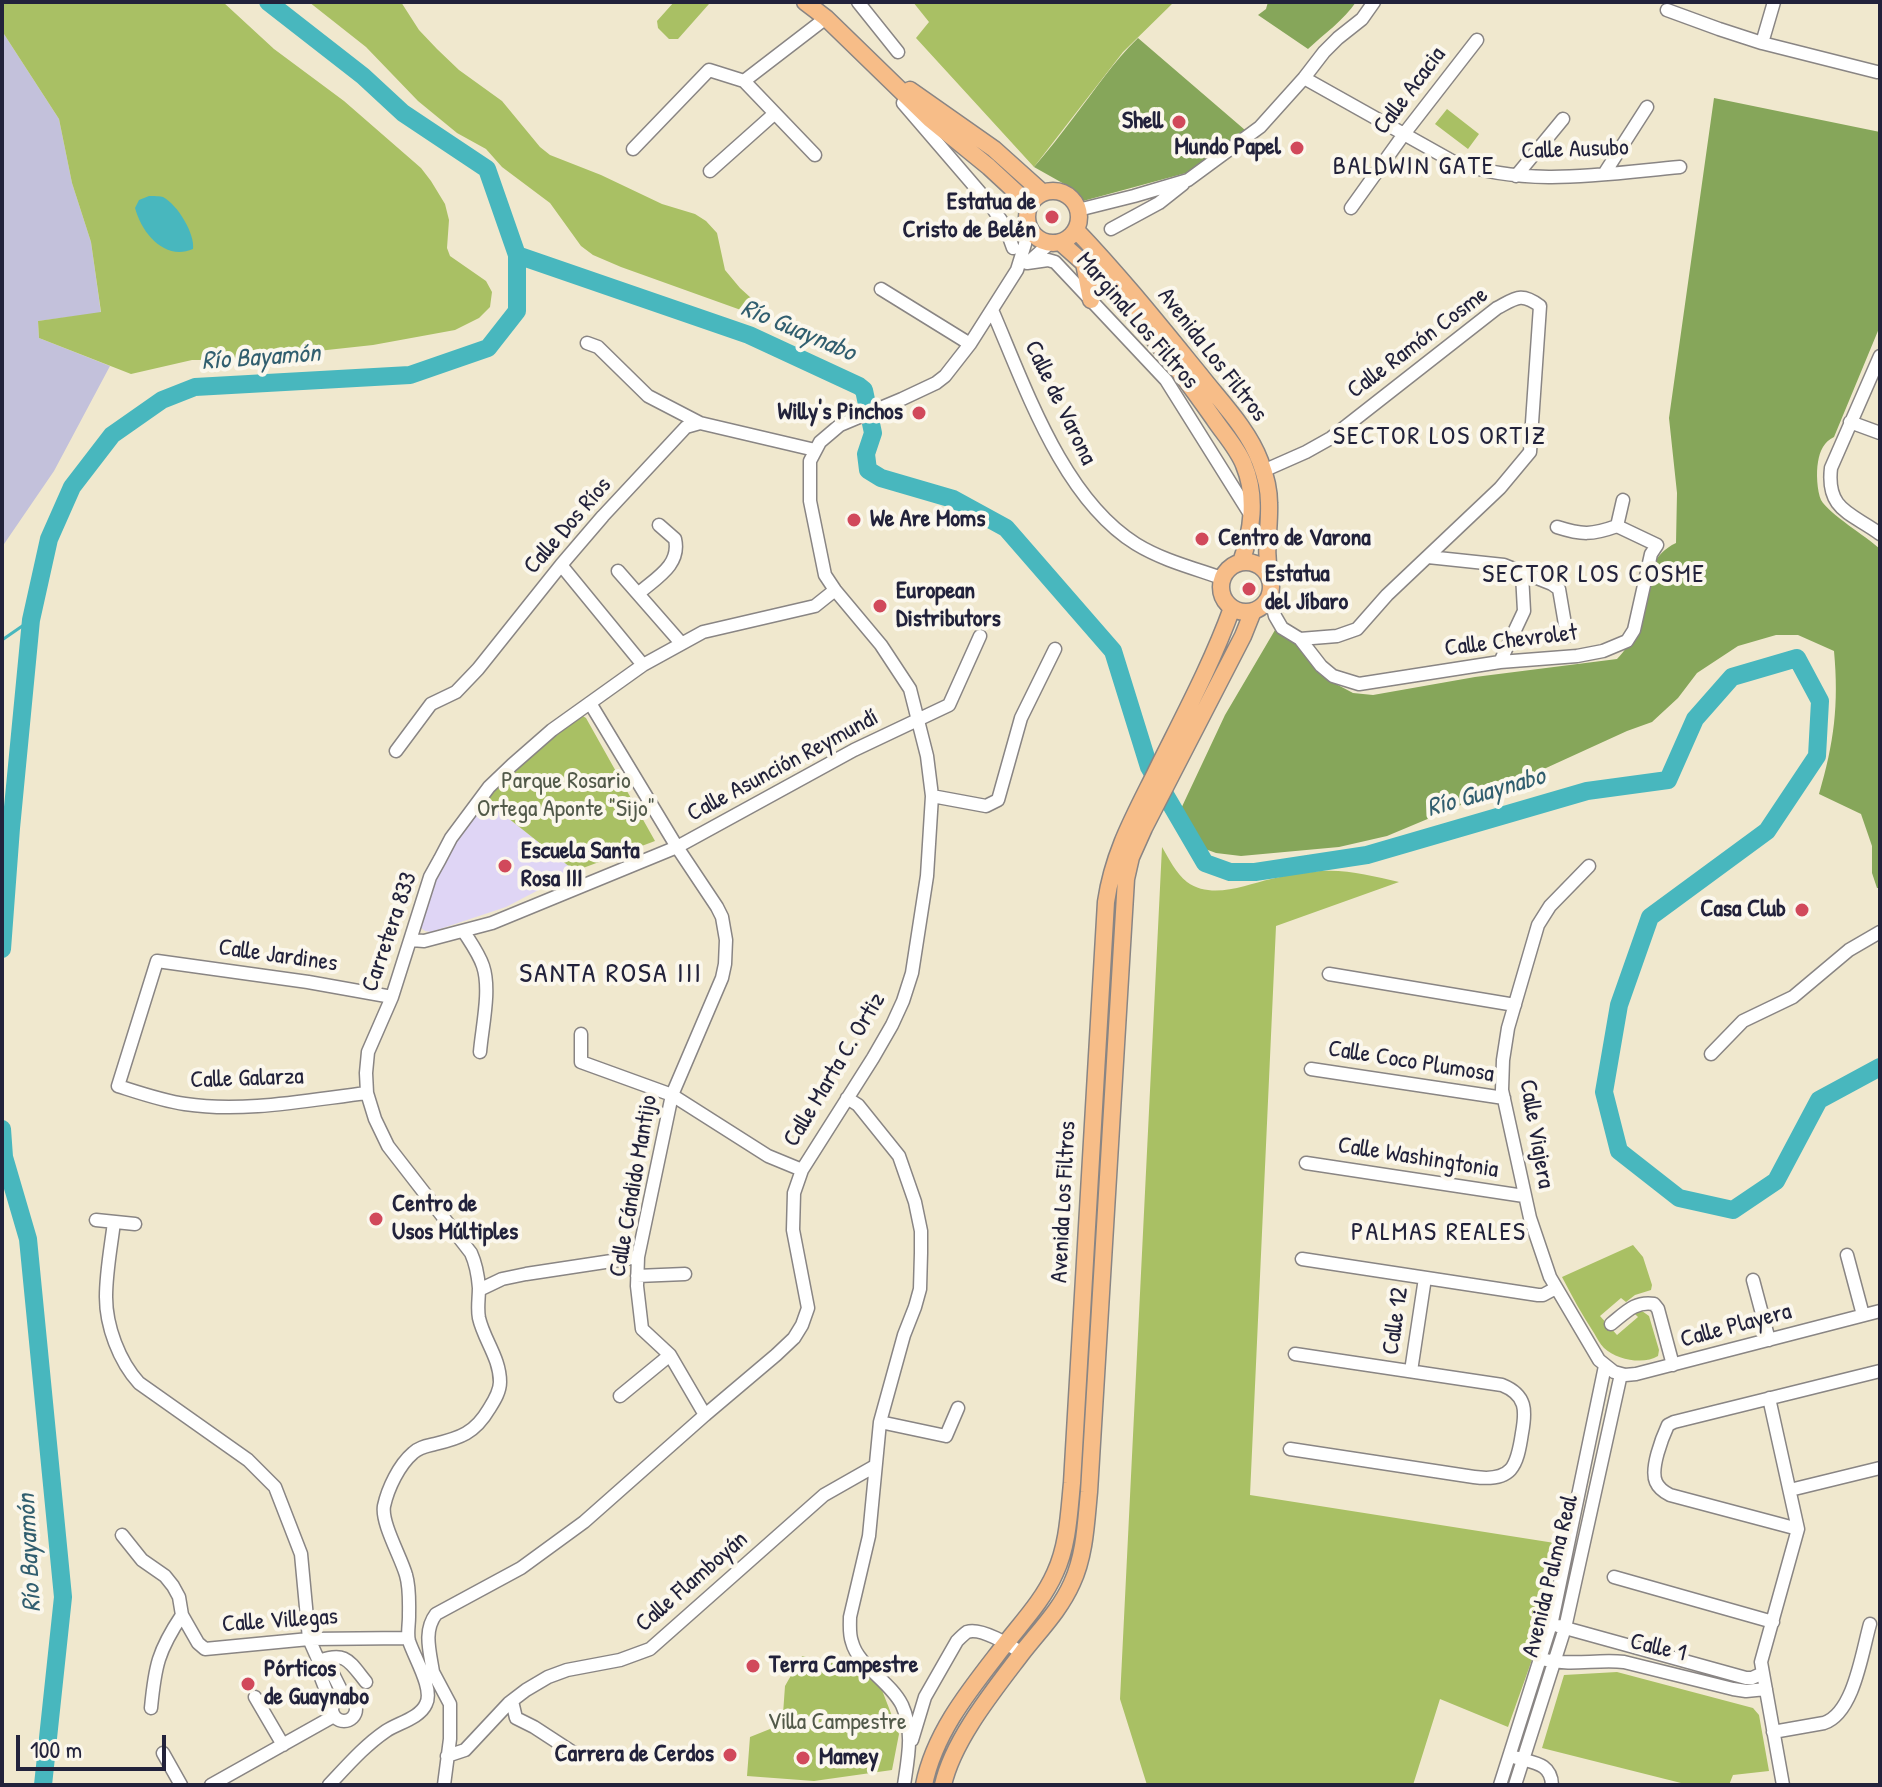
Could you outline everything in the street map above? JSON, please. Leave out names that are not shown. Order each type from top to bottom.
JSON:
[{"type":"main road","points":[[805,2],[826,18],[930,119],[1030,205]]},
{"type":"main road","points":[[876,66],[994,149],[1043,193]]},
{"type":"main road","points":[[1056,191],[1073,201],[1079,220],[1069,238],[1055,243],[1040,240],[1028,225],[1030,205],[1043,193],[1056,191]]},
{"type":"main road","name":"Avenida Los Filtros","points":[[1076,230],[1141,304],[1250,441],[1263,471],[1269,500],[1266,552],[1270,576]]},
{"type":"main road","name":"Avenida Los Filtros","points":[[1055,243],[1084,263],[1109,286],[1175,365],[1235,449],[1244,465],[1251,500],[1250,532],[1241,562]]},
{"type":"main road","points":[[1084,263],[1091,300]]},
{"type":"main road","points":[[1241,562],[1255,563],[1264,568],[1272,586],[1270,596],[1262,606],[1247,613],[1228,606],[1220,587],[1227,569],[1241,562]]},
{"type":"main road","name":"Avenida Los Filtros","points":[[924,1785],[943,1731],[1038,1604],[1056,1572],[1063,1551],[1074,1451],[1106,902],[1112,868],[1125,852],[1197,706],[1232,608]]},
{"type":"main road","name":"Avenida Los Filtros","points":[[1197,706],[1243,636],[1253,611]]},
{"type":"main road","name":"Avenida Los Filtros","points":[[943,1785],[960,1740],[1022,1653],[1056,1613],[1080,1561],[1090,1476],[1126,879],[1125,852]]},
{"type":"street","points":[[858,2],[898,52]]},
{"type":"street","points":[[1111,229],[1159,203],[1260,127],[1324,52],[1362,19],[1374,2]]},
{"type":"street","points":[[1762,43],[1774,2]]},
{"type":"street","points":[[1667,10],[1762,43],[1877,72]]},
{"type":"street","points":[[744,81],[826,18]]},
{"type":"street","name":"Calle Acacia","points":[[1351,208],[1477,40]]},
{"type":"street","points":[[876,66],[879,78],[989,203],[1005,226],[1013,248]]},
{"type":"street","points":[[633,149],[709,70],[744,81],[815,155]]},
{"type":"street","name":"Calle Ausubo","points":[[1304,78],[1452,161],[1473,168],[1516,176],[1556,178],[1680,167]]},
{"type":"street","points":[[1604,174],[1647,107]]},
{"type":"street","points":[[710,171],[774,114]]},
{"type":"street","points":[[1516,176],[1563,119]]},
{"type":"street","points":[[1078,210],[1188,180]]},
{"type":"street","points":[[1022,266],[1028,225]]},
{"type":"street","points":[[835,590],[825,575],[810,501],[810,461],[820,442],[840,425],[902,399],[945,376],[1022,266],[1055,243]]},
{"type":"street","name":"Marginal Los Filtros","points":[[1022,266],[1048,260],[1055,262],[1166,380],[1251,515]]},
{"type":"street","points":[[881,289],[970,344]]},
{"type":"street","name":"Calle Ramón Cosme","points":[[1263,471],[1331,438],[1497,308],[1524,297],[1540,306],[1530,452],[1500,488],[1387,595],[1357,629],[1337,636],[1300,639]]},
{"type":"street","name":"Calle de Varona","points":[[992,310],[1048,436],[1075,483],[1102,516],[1129,539],[1156,554],[1222,578]]},
{"type":"street","points":[[587,343],[598,347],[648,396],[700,423],[815,450]]},
{"type":"street","points":[[1880,356],[1831,468],[1829,487],[1843,510],[1880,534]]},
{"type":"street","points":[[1850,422],[1880,433]]},
{"type":"street","name":"Calle Dos Ríos","points":[[396,751],[431,704],[456,692],[478,669],[603,516],[686,427],[700,423]]},
{"type":"street","points":[[1557,527],[1578,534],[1593,534],[1617,526],[1623,500]]},
{"type":"street","points":[[639,593],[671,564],[676,554],[675,539],[659,525]]},
{"type":"street","name":"Calle Chevrolet","points":[[1270,596],[1282,628],[1300,639],[1333,676],[1359,684],[1500,662],[1603,651],[1627,641],[1634,630],[1651,554],[1657,545],[1617,526]]},
{"type":"street","points":[[1428,557],[1504,565],[1552,584],[1559,589],[1567,636]]},
{"type":"street","points":[[561,565],[643,665]]},
{"type":"street","points":[[618,571],[681,643]]},
{"type":"street","points":[[1500,662],[1524,611],[1522,574]]},
{"type":"street","name":"Carretera 833","points":[[329,1785],[369,1744],[424,1708],[428,1701],[428,1674],[408,1638],[407,1578],[385,1519],[384,1508],[389,1491],[413,1452],[465,1435],[474,1429],[497,1395],[500,1383],[498,1367],[480,1321],[476,1266],[471,1253],[388,1146],[367,1093],[368,1052],[392,997],[430,877],[451,838],[489,787],[552,730],[643,665],[681,643],[716,628],[815,606],[835,590]]},
{"type":"street","name":"Calle Marta C. Ortiz","points":[[705,1415],[776,1355],[794,1338],[802,1325],[808,1308],[795,1245],[794,1193],[802,1170],[892,1025],[912,973],[928,866],[932,796],[927,756],[910,689],[881,645],[835,590]]},
{"type":"street","name":"Calle Asunción Reymundí","points":[[411,940],[424,941],[492,923],[677,847],[854,750],[949,705],[980,636]]},
{"type":"street","points":[[932,796],[986,806],[998,800],[1021,718],[1055,649]]},
{"type":"street","name":"Calle Cándido Mantijo","points":[[590,703],[722,917],[726,952],[722,978],[672,1095],[638,1257],[637,1276],[642,1329],[670,1355],[705,1415]]},
{"type":"street","name":"Calle Viajera","points":[[1589,866],[1543,915],[1515,1005],[1502,1073],[1504,1098],[1524,1196],[1538,1247],[1556,1288],[1605,1366]]},
{"type":"street","points":[[464,932],[484,968],[486,986],[480,1052]]},
{"type":"street","points":[[1711,1054],[1743,1021],[1793,997],[1849,950],[1880,932]]},
{"type":"street","name":"Calle Jardines","points":[[157,961],[392,997]]},
{"type":"street","name":"Calle Galarza","points":[[157,961],[118,1086],[184,1104],[218,1106],[263,1105],[367,1093]]},
{"type":"street","points":[[1329,974],[1515,1005]]},
{"type":"street","points":[[581,1034],[581,1062],[672,1095],[768,1156],[802,1170]]},
{"type":"street","name":"Calle Coco Plumosa","points":[[1311,1069],[1504,1098]]},
{"type":"street","points":[[847,1098],[858,1105],[899,1156],[915,1202],[921,1231],[920,1289],[880,1422],[869,1536],[850,1617],[852,1643],[858,1655],[893,1690],[905,1713],[910,1747]]},
{"type":"street","name":"Calle Washingtonia","points":[[1306,1163],[1524,1196]]},
{"type":"street","points":[[96,1220],[135,1224]]},
{"type":"street","points":[[114,1222],[106,1308],[120,1354],[139,1383],[248,1460],[275,1487],[301,1554],[309,1639],[320,1664],[320,1675],[333,1711],[338,1719],[346,1721],[355,1714],[355,1702],[344,1696],[331,1670],[320,1664]]},
{"type":"street","points":[[1847,1255],[1863,1315]]},
{"type":"street","points":[[479,1290],[502,1279],[526,1274],[638,1257]]},
{"type":"street","points":[[1302,1259],[1538,1295],[1556,1288]]},
{"type":"street","points":[[637,1276],[685,1274]]},
{"type":"street","name":"Calle 12","points":[[1411,1371],[1425,1278]]},
{"type":"street","points":[[1753,1280],[1769,1340]]},
{"type":"street","points":[[1611,1324],[1634,1305],[1654,1304],[1673,1365]]},
{"type":"street","name":"Calle Playera","points":[[1621,1374],[1636,1374],[1673,1365],[1880,1311]]},
{"type":"street","points":[[1290,1449],[1485,1478],[1504,1475],[1513,1467],[1519,1457],[1525,1416],[1522,1401],[1514,1391],[1502,1385],[1295,1354]]},
{"type":"street","points":[[620,1396],[670,1355]]},
{"type":"street","points":[[1605,1366],[1621,1374]]},
{"type":"street","name":"Avenida Palma Real","points":[[1501,1785],[1551,1624],[1605,1366]]},
{"type":"street","points":[[1798,1529],[1670,1495],[1661,1489],[1654,1474],[1668,1425],[1880,1371]]},
{"type":"street","name":"Avenida Palma Real","points":[[1515,1785],[1565,1628],[1621,1374]]},
{"type":"street","points":[[1769,1398],[1798,1529],[1761,1662],[1783,1785]]},
{"type":"street","points":[[880,1422],[946,1436],[958,1408]]},
{"type":"street","points":[[444,1785],[450,1739],[450,1704],[428,1674],[429,1622],[436,1614],[521,1568],[584,1522],[705,1415]]},
{"type":"street","name":"Calle Flamboyán","points":[[447,1756],[465,1750],[512,1701],[548,1677],[567,1670],[620,1660],[650,1649],[824,1495],[875,1466]]},
{"type":"street","points":[[1790,1490],[1880,1468]]},
{"type":"street","name":"Calle Villegas","points":[[122,1535],[142,1560],[165,1576],[173,1586],[190,1631],[205,1649],[309,1639],[408,1638]]},
{"type":"street","points":[[1614,1577],[1773,1622]]},
{"type":"street","points":[[151,1708],[160,1652],[182,1615]]},
{"type":"street","name":"Calle 1","points":[[1551,1624],[1746,1678],[1763,1673]]},
{"type":"street","points":[[1773,1732],[1824,1723],[1841,1712],[1850,1695],[1870,1624]]},
{"type":"street","points":[[904,1785],[910,1747],[925,1697],[957,1641],[973,1631],[980,1632],[1022,1653]]},
{"type":"street","points":[[320,1664],[333,1656],[349,1660],[366,1682]]},
{"type":"street","name":"Calle 1","points":[[1539,1658],[1562,1663],[1613,1660],[1733,1689],[1766,1689]]},
{"type":"street","points":[[893,1690],[909,1696],[925,1697]]},
{"type":"street","points":[[211,1785],[283,1745],[333,1711],[336,1699],[344,1696]]},
{"type":"street","points":[[255,1697],[283,1745]]},
{"type":"street","points":[[512,1701],[516,1718],[580,1757]]},
{"type":"street","points":[[163,1753],[181,1785]]},
{"type":"street","points":[[1508,1755],[1546,1768],[1552,1785]]},
{"type":"shaded area","points":[[2,31],[59,119],[72,183],[91,242],[101,313],[38,321],[39,338],[110,366],[54,471],[2,547]]},
{"type":"shaded area","name":"Escuela Santa Rosa III","points":[[484,799],[575,871],[506,907],[431,932],[425,931],[421,928],[443,861]]},
{"type":"green space","points":[[2,2],[223,2],[274,49],[344,101],[421,168],[445,204],[449,220],[447,248],[450,256],[486,281],[492,292],[490,307],[479,318],[455,330],[373,345],[235,360],[192,360],[131,374],[39,338],[38,321],[101,312],[91,242],[72,183],[59,119],[2,31]]},
{"type":"green space","points":[[309,2],[401,2],[419,30],[437,49],[459,70],[502,101],[550,155],[706,221],[717,233],[725,270],[761,307],[763,313],[752,314],[593,255],[581,246],[550,203],[502,167],[486,149],[457,133],[418,101],[366,47]]},
{"type":"green space","points":[[674,2],[709,4],[678,39],[669,39],[658,28],[657,21]]},
{"type":"green space","points":[[913,2],[1174,2],[1123,52],[1034,167],[916,38],[929,22]]},
{"type":"green space","points":[[1268,2],[1356,2],[1308,49],[1258,15],[1266,9]]},
{"type":"green space","points":[[1138,38],[1245,130],[1186,173],[1083,201],[1066,185],[1034,167],[1112,66]]},
{"type":"green space","points":[[1714,98],[1880,132],[1880,326],[1834,437],[1821,450],[1817,476],[1825,506],[1880,549],[1880,888],[1877,888],[1872,873],[1872,846],[1861,814],[1819,794],[1834,724],[1834,651],[1798,635],[1776,635],[1738,646],[1697,673],[1678,698],[1652,722],[1387,836],[1339,847],[1241,856],[1216,853],[1197,846],[1179,813],[1225,715],[1275,630],[1296,643],[1310,662],[1336,684],[1353,693],[1373,695],[1475,677],[1617,659],[1627,646],[1653,566],[1662,553],[1676,543],[1677,493],[1669,418]]},
{"type":"green space","points":[[1447,109],[1479,134],[1468,149],[1435,124]]},
{"type":"green space","name":"Parque Rosario Ortega Aponte \"Sijo\"","points":[[581,715],[586,718],[655,841],[575,871],[484,799],[573,718]]},
{"type":"green space","points":[[1162,847],[1187,882],[1207,890],[1229,890],[1283,876],[1320,871],[1350,872],[1399,882],[1276,926],[1250,1495],[1561,1544],[1544,1626],[1508,1727],[1440,1699],[1413,1785],[1147,1785],[1120,1699]]},
{"type":"green space","points":[[1633,1245],[1643,1257],[1651,1290],[1635,1295],[1626,1302],[1621,1298],[1600,1316],[1617,1335],[1638,1317],[1635,1314],[1642,1311],[1649,1316],[1658,1356],[1638,1361],[1623,1358],[1604,1348],[1562,1277]]},
{"type":"green space","name":"Villa Campestre","points":[[802,1656],[860,1669],[880,1685],[899,1734],[892,1770],[814,1781],[747,1776],[750,1737],[770,1729],[783,1714],[785,1686]]},
{"type":"green space","points":[[1617,1672],[1753,1708],[1759,1715],[1769,1771],[1733,1775],[1729,1785],[1689,1785],[1542,1748],[1564,1675]]},
{"type":"water","points":[[149,196],[163,197],[180,213],[188,228],[193,249],[173,251],[149,236],[135,208],[139,200]]},
{"type":"waterway","name":"Río Bayamón","points":[[2,949],[31,620],[49,539],[72,487],[112,435],[162,400],[195,387],[410,375],[488,348],[517,311],[517,255],[487,169],[403,113],[363,76],[268,2]]},
{"type":"waterway","name":"Río Guaynabo","points":[[517,255],[749,335],[864,390],[873,433],[866,454],[868,470],[881,478],[953,499],[1006,528],[1113,651],[1149,767],[1205,863],[1230,872],[1255,872],[1367,855],[1587,791],[1668,780],[1695,719],[1732,677],[1797,658],[1820,701],[1817,756],[1767,831],[1650,917],[1619,1005],[1604,1092],[1619,1151],[1679,1198],[1733,1210],[1776,1181],[1819,1100],[1880,1067]]},
{"type":"waterway","points":[[2,640],[31,620]]},
{"type":"waterway","name":"Río Bayamón","points":[[2,1129],[4,1157],[28,1239],[63,1597],[43,1785]]},
{"type":"place","name":"Shell","points":[[1179,122]]},
{"type":"place","name":"Mundo Papel","points":[[1297,148]]},
{"type":"place","name":"Estatua de Cristo de Belén","points":[[1052,217]]},
{"type":"place","name":"Willy's Pinchos","points":[[919,413]]},
{"type":"place","name":"We Are Moms","points":[[854,520]]},
{"type":"place","name":"Centro de Varona","points":[[1202,539]]},
{"type":"place","name":"Estatua del Jíbaro","points":[[1249,589]]},
{"type":"place","name":"European Distributors","points":[[880,606]]},
{"type":"place","name":"Escuela Santa Rosa III","points":[[505,866]]},
{"type":"place","name":"Casa Club","points":[[1802,910]]},
{"type":"place","name":"Centro de Usos Múltiples","points":[[376,1219]]},
{"type":"place","name":"Terra Campestre","points":[[753,1666]]},
{"type":"place","name":"Pórticos de Guaynabo","points":[[248,1684]]},
{"type":"place","name":"Carrera de Cerdos","points":[[730,1755]]},
{"type":"place","name":"Mamey","points":[[803,1758]]},
{"type":"district","name":"BALDWIN GATE","points":[[1414,167]]},
{"type":"district","name":"SECTOR LOS ORTIZ","points":[[1440,437]]},
{"type":"district","name":"SECTOR LOS COSME","points":[[1594,575]]},
{"type":"district","name":"SANTA ROSA III","points":[[611,975]]},
{"type":"district","name":"PALMAS REALES","points":[[1439,1233]]}]
